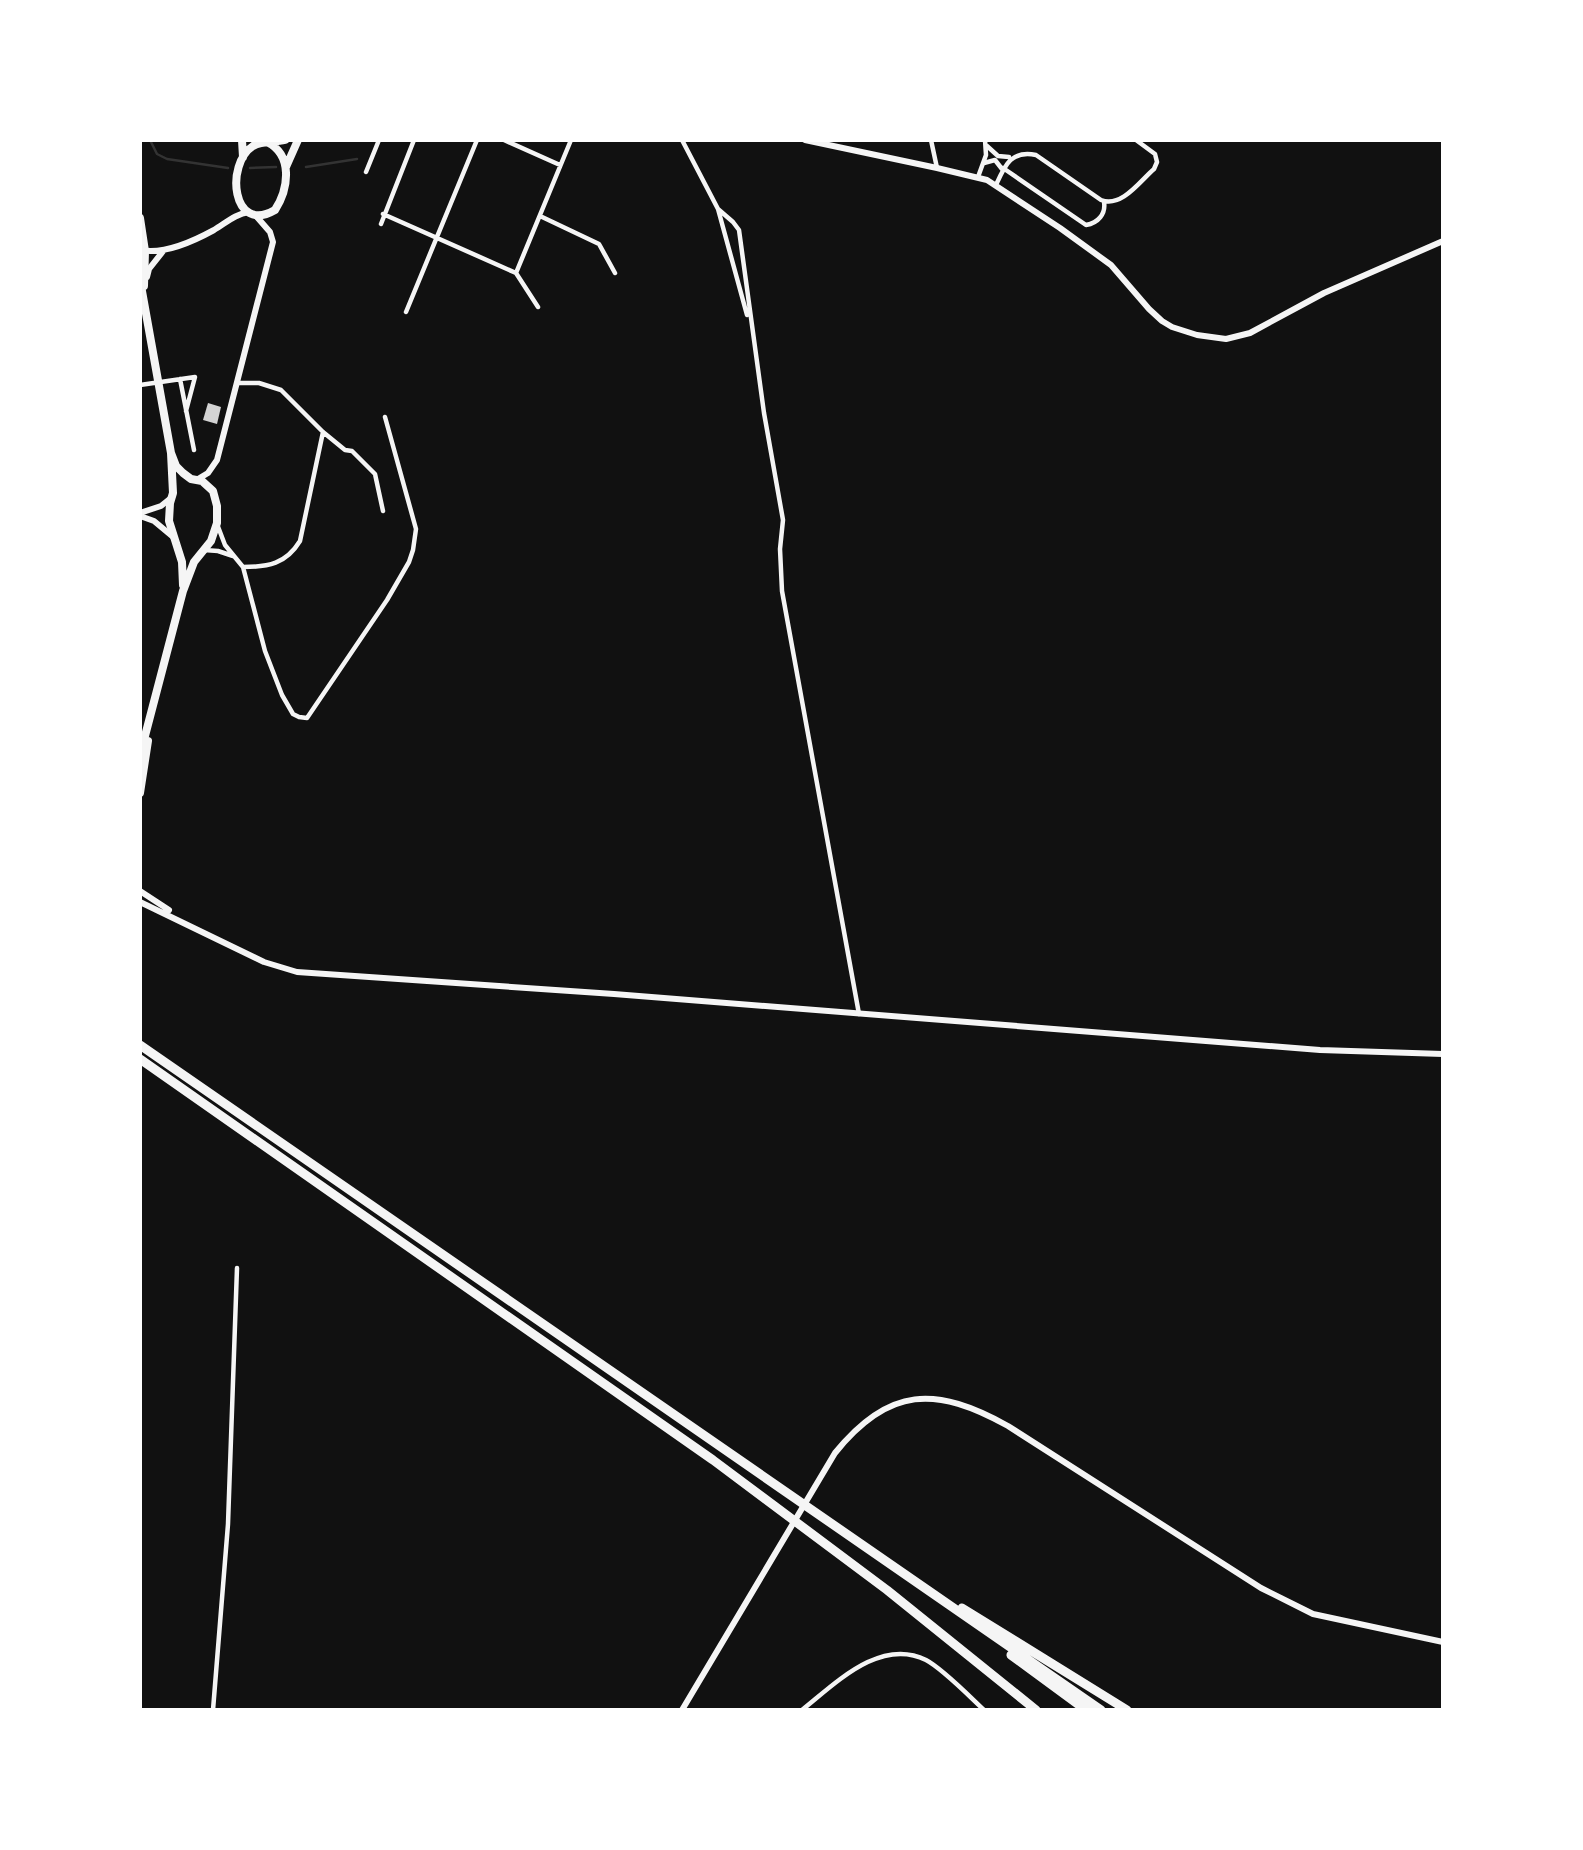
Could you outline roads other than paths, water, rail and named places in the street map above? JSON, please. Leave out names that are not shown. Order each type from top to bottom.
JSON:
[{"type":"highway","points":[[140,1045],[1101,1710]]},
{"type":"highway","points":[[140,1059],[713,1460],[887,1590],[1036,1710]]},
{"type":"highway","points":[[862,1547],[1086,1710]]},
{"type":"highway","points":[[862,1547],[1127,1710]]},
{"type":"main road","points":[[242,140],[243,157]]},
{"type":"main road","points":[[262,141],[279,150],[285,170],[285,188],[281,200],[275,210],[266,215],[252,214],[240,204],[236,186],[239,167],[249,149],[262,141],[285,140]]},
{"type":"main road","points":[[285,170],[298,140]]},
{"type":"main road","points":[[140,218],[142,282],[171,453],[173,495],[169,512],[172,536],[184,571],[183,592]]},
{"type":"main road","points":[[140,755],[183,592],[194,562],[214,536],[217,523],[217,506],[213,491],[207,484],[194,479],[176,466],[171,453]]},
{"type":"main road","points":[[173,495],[181,483],[194,479]]},
{"type":"main road","points":[[178,548],[189,553],[202,551]]},
{"type":"main road","points":[[140,793],[159,688]]},
{"type":"street","points":[[366,172],[379,140]]},
{"type":"street","points":[[381,224],[414,140]]},
{"type":"street","points":[[406,312],[477,140]]},
{"type":"street","points":[[504,140],[560,165]]},
{"type":"street","points":[[516,273],[571,140]]},
{"type":"street","points":[[682,140],[718,209],[752,332]]},
{"type":"street","points":[[805,140],[937,167],[978,177],[996,185],[1111,265],[1162,321],[1183,331],[1226,339],[1250,333],[1324,293],[1443,241]]},
{"type":"street","points":[[931,140],[937,167]]},
{"type":"street","points":[[986,143],[998,156],[1027,153],[1036,155],[1109,203],[1119,201],[1154,169],[1157,162],[1155,154],[1136,140]]},
{"type":"street","points":[[978,177],[984,163],[986,143]]},
{"type":"street","points":[[996,185],[1012,156]]},
{"type":"street","points":[[984,163],[995,160],[1000,163],[1003,169],[1086,225],[1097,221],[1104,212],[1104,201]]},
{"type":"street","points":[[718,209],[739,230],[764,413],[783,520],[780,559],[782,591],[859,1014]]},
{"type":"street","points":[[143,250],[164,250],[212,232],[240,213],[252,214],[270,232],[273,242],[217,460],[208,473],[194,479]]},
{"type":"street","points":[[383,214],[516,273],[538,307]]},
{"type":"street","points":[[540,216],[599,244],[615,273]]},
{"type":"street","points":[[142,282],[164,250]]},
{"type":"street","points":[[140,385],[195,377],[186,411]]},
{"type":"street","points":[[180,379],[194,450]]},
{"type":"street","points":[[237,383],[260,383],[281,390],[323,432],[345,450],[352,451],[375,474],[383,511]]},
{"type":"street","points":[[217,523],[225,544],[243,567],[265,651],[282,695],[293,714],[299,718],[307,718],[387,600],[413,550],[415,529],[385,417]]},
{"type":"street","points":[[243,567],[274,565],[290,555],[300,541],[323,432]]},
{"type":"street","points":[[140,515],[161,506],[173,495]]},
{"type":"street","points":[[140,515],[154,521],[172,536]]},
{"type":"street","points":[[202,551],[218,551],[234,557]]},
{"type":"street","points":[[140,891],[200,929]]},
{"type":"street","points":[[141,902],[264,962],[297,972],[1320,1051],[1443,1055]]},
{"type":"street","points":[[212,1710],[228,1524],[237,1268]]},
{"type":"street","points":[[682,1710],[820,1478],[849,1437],[877,1413],[909,1400],[925,1398],[955,1402],[985,1413],[1261,1588],[1297,1608],[1330,1619],[1443,1643]]},
{"type":"street","points":[[802,1710],[857,1668],[893,1654],[910,1655],[928,1661],[984,1710]]},
{"type":"waterway","points":[[150,140],[157,154],[167,159],[228,168]]},
{"type":"waterway","points":[[306,167],[357,159]]},
{"type":"waterway","points":[[250,168],[276,167]]}]
